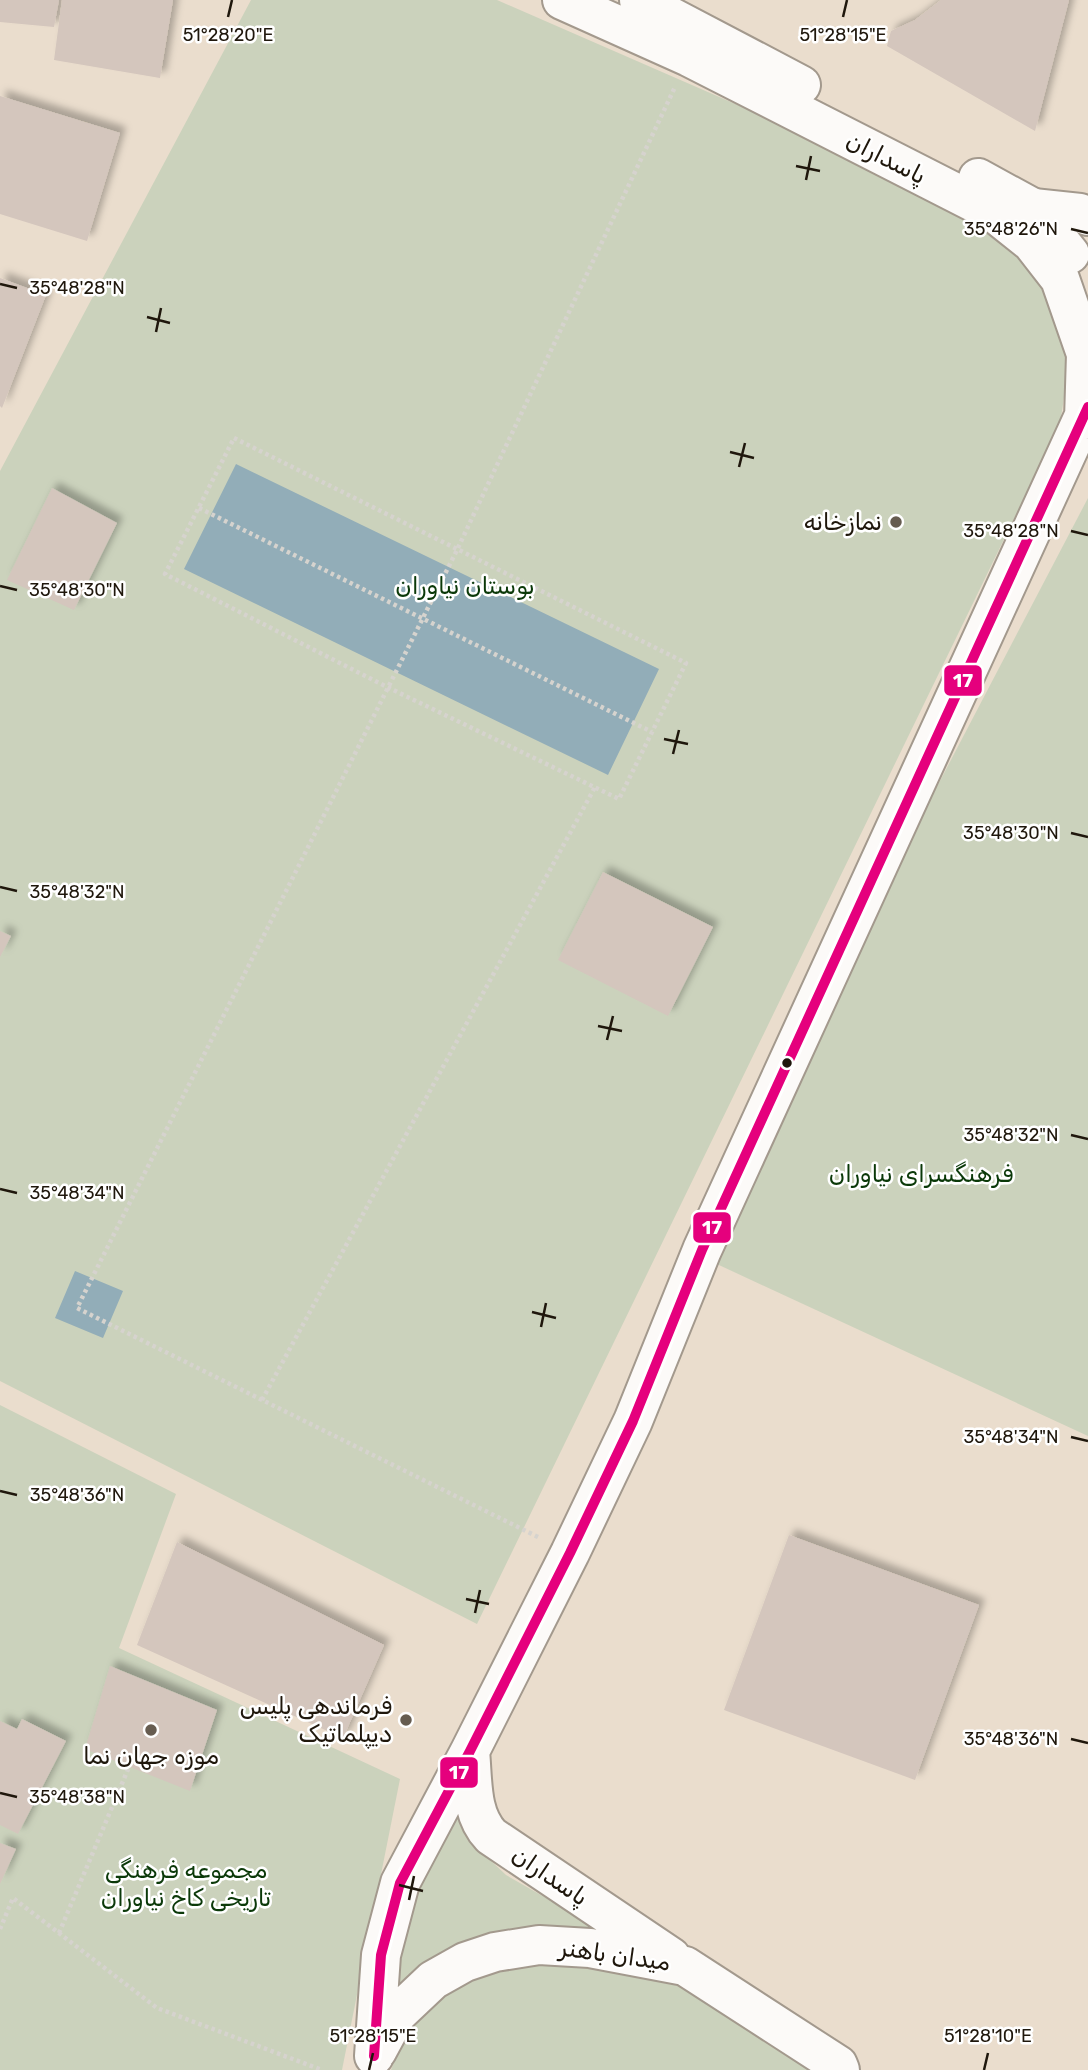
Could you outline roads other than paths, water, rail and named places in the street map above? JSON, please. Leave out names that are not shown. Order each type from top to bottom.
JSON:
[{"type":"main road","name":"پاسداران","points":[[373,2063],[381,1955],[400,1883],[570,1553],[633,1421],[702,1250],[1087,415],[1086,354],[1060,279],[1032,243],[993,212],[689,57],[562,0]]},
{"type":"main road","name":"پاسداران","points":[[639,0],[1033,208],[1067,248],[1088,283]]},
{"type":"main road","points":[[1033,208],[1080,212],[1088,216]]},
{"type":"main road","name":"پاسداران","points":[[470,1751],[474,1804],[481,1825],[491,1836],[685,1966]]},
{"type":"main road","name":"میدان باهنر","points":[[373,2063],[397,2014],[433,1980],[465,1962],[495,1952],[539,1945],[590,1948],[685,1966],[841,2068]]},
{"type":"water","points":[[236,464],[659,669],[608,775],[184,569]]},
{"type":"water","points":[[75,1271],[123,1291],[103,1338],[55,1318]]},
{"type":"place","name":"نمازخانه","points":[[896,522]]},
{"type":"place","name":"فرماندهی پلیس دیپلماتیک","points":[[406,1720]]},
{"type":"place","name":"موزه جهان نما","points":[[151,1730]]},
{"type":"park label","name":"بوستان نیاوران","points":[[465,586]]},
{"type":"park label","name":"فرهنگسرای نیاوران","points":[[921,1174]]},
{"type":"park label","name":"مجموعه فرهنگی تاریخی کاخ نیاوران","points":[[186,1884]]}]
